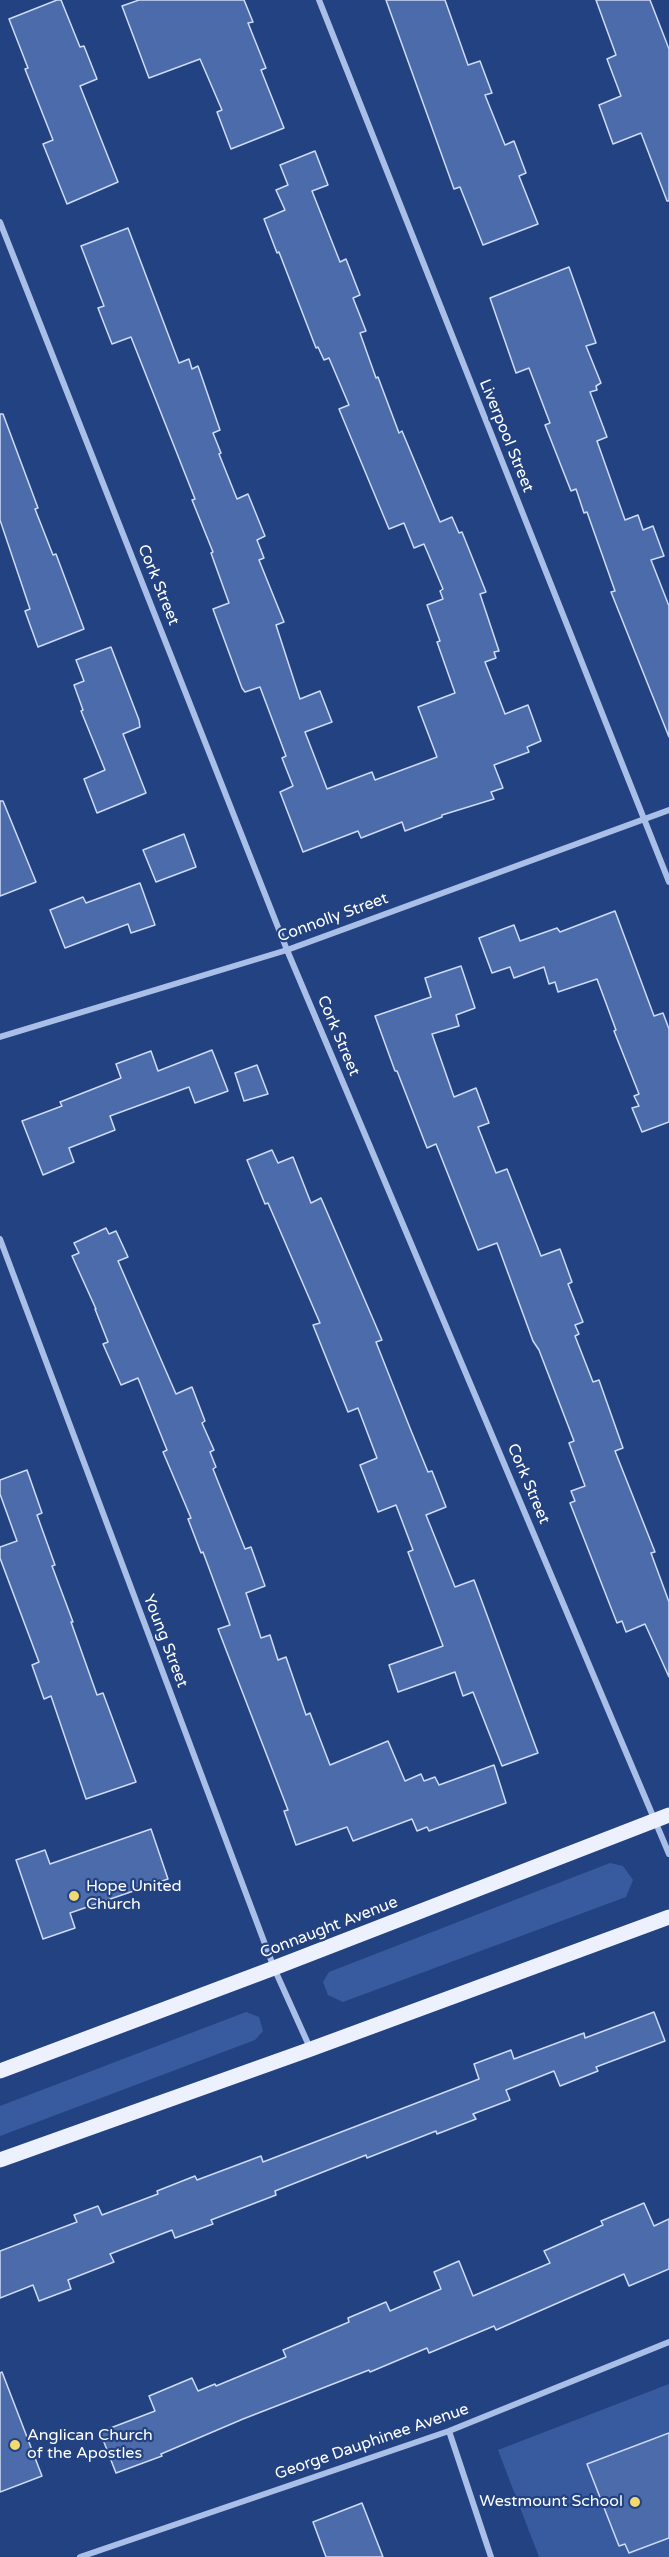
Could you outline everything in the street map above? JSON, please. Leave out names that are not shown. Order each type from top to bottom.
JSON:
[{"type":"main road","name":"Connaught Avenue","points":[[0,2071],[274,1968],[662,1817]]},
{"type":"main road","points":[[0,2160],[311,2049],[669,1917]]},
{"type":"street","name":"Liverpool Street","points":[[319,0],[669,882]]},
{"type":"street","name":"Cork Street","points":[[0,222],[287,950],[662,1817],[669,1854]]},
{"type":"street","name":"Connolly Street","points":[[0,1036],[287,950],[669,810]]},
{"type":"street","name":"Young Street","points":[[0,1239],[274,1968],[311,2049]]},
{"type":"street","name":"George Dauphinee Avenue","points":[[80,2557],[449,2431],[669,2342]]},
{"type":"street","points":[[449,2431],[491,2557]]},
{"type":"shaded area","points":[[610,1863],[623,1866],[633,1880],[626,1897],[343,2002],[328,1995],[323,1982],[329,1972]]},
{"type":"shaded area","points":[[246,2012],[259,2017],[263,2031],[255,2040],[0,2136],[0,2106]]},
{"type":"shaded area","points":[[669,2384],[669,2557],[539,2557],[498,2450]]},
{"type":"building","points":[[61,0],[80,47],[84,46],[97,79],[80,86],[118,182],[67,204],[43,144],[53,140],[25,69],[28,68],[9,19]]},
{"type":"building","points":[[139,0],[244,0],[253,22],[248,23],[266,68],[261,70],[284,128],[231,149],[217,112],[222,110],[200,59],[149,78],[122,6]]},
{"type":"building","points":[[386,0],[445,0],[468,65],[480,61],[492,93],[485,95],[505,145],[514,141],[526,173],[519,176],[538,224],[483,245],[460,187],[454,189]]},
{"type":"building","points":[[596,0],[650,0],[669,49],[669,201],[667,201],[641,133],[613,144],[599,105],[621,96],[607,59],[616,55]]},
{"type":"building","points":[[315,151],[328,185],[312,191],[340,262],[346,259],[360,295],[353,298],[366,331],[360,333],[376,378],[378,377],[399,433],[402,431],[440,522],[452,517],[459,533],[462,532],[486,592],[480,594],[499,651],[494,652],[496,658],[485,662],[505,714],[528,705],[541,741],[527,747],[529,752],[494,765],[503,788],[491,792],[494,799],[442,815],[442,817],[405,831],[402,822],[361,838],[358,831],[303,852],[280,792],[293,786],[282,758],[286,756],[260,687],[245,692],[242,688],[213,609],[229,603],[211,553],[213,552],[192,500],[195,499],[131,337],[112,344],[98,308],[104,306],[81,246],[128,228],[179,363],[189,359],[192,369],[198,366],[220,430],[213,433],[221,453],[219,454],[237,499],[248,494],[265,536],[257,540],[264,558],[259,560],[284,622],[276,625],[300,699],[320,691],[332,722],[305,732],[327,789],[372,772],[375,780],[437,757],[418,707],[455,693],[427,605],[443,599],[440,591],[443,589],[424,544],[414,548],[404,523],[389,529],[339,409],[349,405],[329,358],[324,360],[318,347],[316,348],[264,219],[285,210],[276,190],[288,185],[280,165]]},
{"type":"building","points":[[569,267],[596,343],[586,346],[601,383],[596,386],[597,390],[590,392],[607,437],[597,441],[625,520],[638,515],[643,530],[653,526],[664,556],[651,560],[669,606],[669,737],[611,592],[615,591],[587,512],[584,513],[576,489],[571,491],[545,425],[550,423],[529,368],[516,373],[490,298]]},
{"type":"building","points":[[0,414],[3,414],[38,508],[35,509],[53,555],[56,554],[84,629],[38,647],[25,611],[30,609],[0,520]]},
{"type":"building","points":[[111,647],[139,720],[140,727],[123,734],[146,793],[97,813],[84,779],[105,770],[81,711],[83,710],[74,685],[84,681],[76,660]]},
{"type":"building","points":[[0,801],[3,801],[36,882],[0,896]]},
{"type":"building","points":[[184,834],[196,867],[156,882],[143,850]]},
{"type":"building","points":[[140,883],[155,925],[131,933],[128,924],[65,948],[50,910],[83,897],[86,903]]},
{"type":"building","points":[[615,911],[654,1016],[663,1013],[669,1029],[669,1122],[642,1132],[632,1108],[639,1106],[634,1096],[639,1094],[614,1031],[616,1030],[597,979],[558,992],[555,982],[549,984],[544,967],[514,978],[510,967],[492,973],[479,938],[514,925],[520,941],[557,928],[560,932]]},
{"type":"building","points":[[461,966],[475,1008],[456,1015],[459,1026],[432,1034],[454,1097],[476,1088],[489,1123],[478,1127],[496,1173],[507,1169],[541,1256],[560,1249],[572,1282],[568,1284],[583,1322],[575,1325],[579,1334],[575,1336],[593,1382],[599,1380],[623,1448],[615,1451],[655,1552],[651,1553],[669,1602],[669,1677],[645,1624],[626,1632],[622,1621],[617,1623],[570,1503],[575,1501],[571,1491],[585,1486],[569,1443],[574,1441],[539,1350],[533,1341],[497,1243],[478,1250],[436,1144],[427,1148],[375,1016],[431,997],[425,978]]},
{"type":"building","points":[[212,1050],[228,1091],[195,1103],[189,1087],[110,1116],[115,1130],[69,1148],[74,1162],[43,1175],[22,1121],[62,1106],[60,1102],[121,1078],[116,1064],[151,1051],[158,1071]]},
{"type":"building","points":[[257,1065],[268,1094],[244,1101],[235,1073]]},
{"type":"building","points":[[272,1150],[278,1163],[293,1157],[311,1203],[321,1198],[382,1340],[376,1342],[410,1428],[428,1472],[432,1471],[446,1507],[426,1515],[455,1587],[474,1580],[538,1753],[502,1766],[473,1692],[463,1696],[455,1672],[398,1692],[389,1665],[443,1646],[408,1552],[413,1550],[396,1505],[378,1512],[360,1465],[377,1458],[358,1408],[348,1412],[313,1325],[320,1323],[247,1160]]},
{"type":"building","points":[[106,1228],[109,1234],[116,1231],[128,1257],[118,1261],[176,1394],[192,1387],[205,1421],[202,1423],[214,1450],[210,1452],[216,1467],[213,1469],[245,1549],[251,1547],[265,1586],[246,1593],[261,1638],[270,1635],[278,1660],[286,1657],[306,1715],[310,1713],[330,1765],[388,1741],[405,1781],[421,1774],[424,1781],[435,1777],[439,1785],[494,1765],[506,1803],[429,1831],[427,1827],[417,1831],[412,1819],[353,1841],[347,1827],[296,1845],[284,1811],[288,1810],[218,1629],[230,1625],[188,1519],[191,1518],[163,1452],[167,1450],[138,1378],[121,1385],[103,1344],[108,1342],[96,1309],[72,1256],[79,1253],[74,1243]]},
{"type":"building","points":[[27,1470],[42,1513],[37,1515],[55,1565],[52,1566],[73,1622],[71,1622],[97,1695],[103,1693],[136,1782],[86,1799],[51,1696],[44,1699],[32,1665],[39,1662],[0,1558],[0,1547],[17,1541],[0,1494],[0,1480]]},
{"type":"building","name":"Hope United Church","points":[[151,1829],[168,1879],[70,1913],[75,1928],[43,1939],[16,1860],[45,1850],[50,1864]]},
{"type":"building","points":[[654,2012],[665,2041],[596,2067],[598,2071],[560,2086],[554,2071],[506,2090],[510,2100],[473,2114],[476,2119],[437,2134],[436,2131],[367,2158],[366,2155],[275,2191],[276,2195],[211,2220],[213,2224],[175,2238],[172,2230],[110,2254],[114,2262],[68,2280],[71,2289],[39,2301],[33,2285],[0,2298],[0,2251],[77,2222],[74,2215],[98,2206],[102,2215],[158,2194],[157,2191],[195,2176],[197,2180],[261,2156],[263,2162],[479,2079],[474,2064],[511,2050],[514,2059],[584,2033],[585,2038]]},
{"type":"building","points":[[644,2203],[654,2226],[669,2219],[669,2269],[629,2286],[624,2274],[496,2330],[494,2326],[429,2353],[427,2348],[370,2372],[369,2370],[243,2419],[161,2454],[162,2456],[116,2473],[100,2432],[155,2411],[149,2396],[192,2378],[198,2391],[215,2384],[216,2386],[286,2357],[283,2350],[349,2322],[348,2318],[386,2302],[390,2311],[441,2289],[434,2272],[459,2261],[473,2296],[550,2263],[544,2251],[603,2225],[601,2221]]},
{"type":"building","name":"Anglican Church of the Apostles","points":[[2,2372],[42,2476],[0,2492],[0,2373]]},
{"type":"building","name":"Westmount School","points":[[669,2433],[669,2538],[629,2553],[625,2544],[619,2546],[587,2464]]},
{"type":"building","points":[[362,2503],[383,2557],[326,2557],[313,2522]]},
{"type":"place","name":"Hope United Church","points":[[74,1896]]},
{"type":"place","name":"Anglican Church of the Apostles","points":[[15,2445]]},
{"type":"place","name":"Westmount School","points":[[635,2502]]}]
